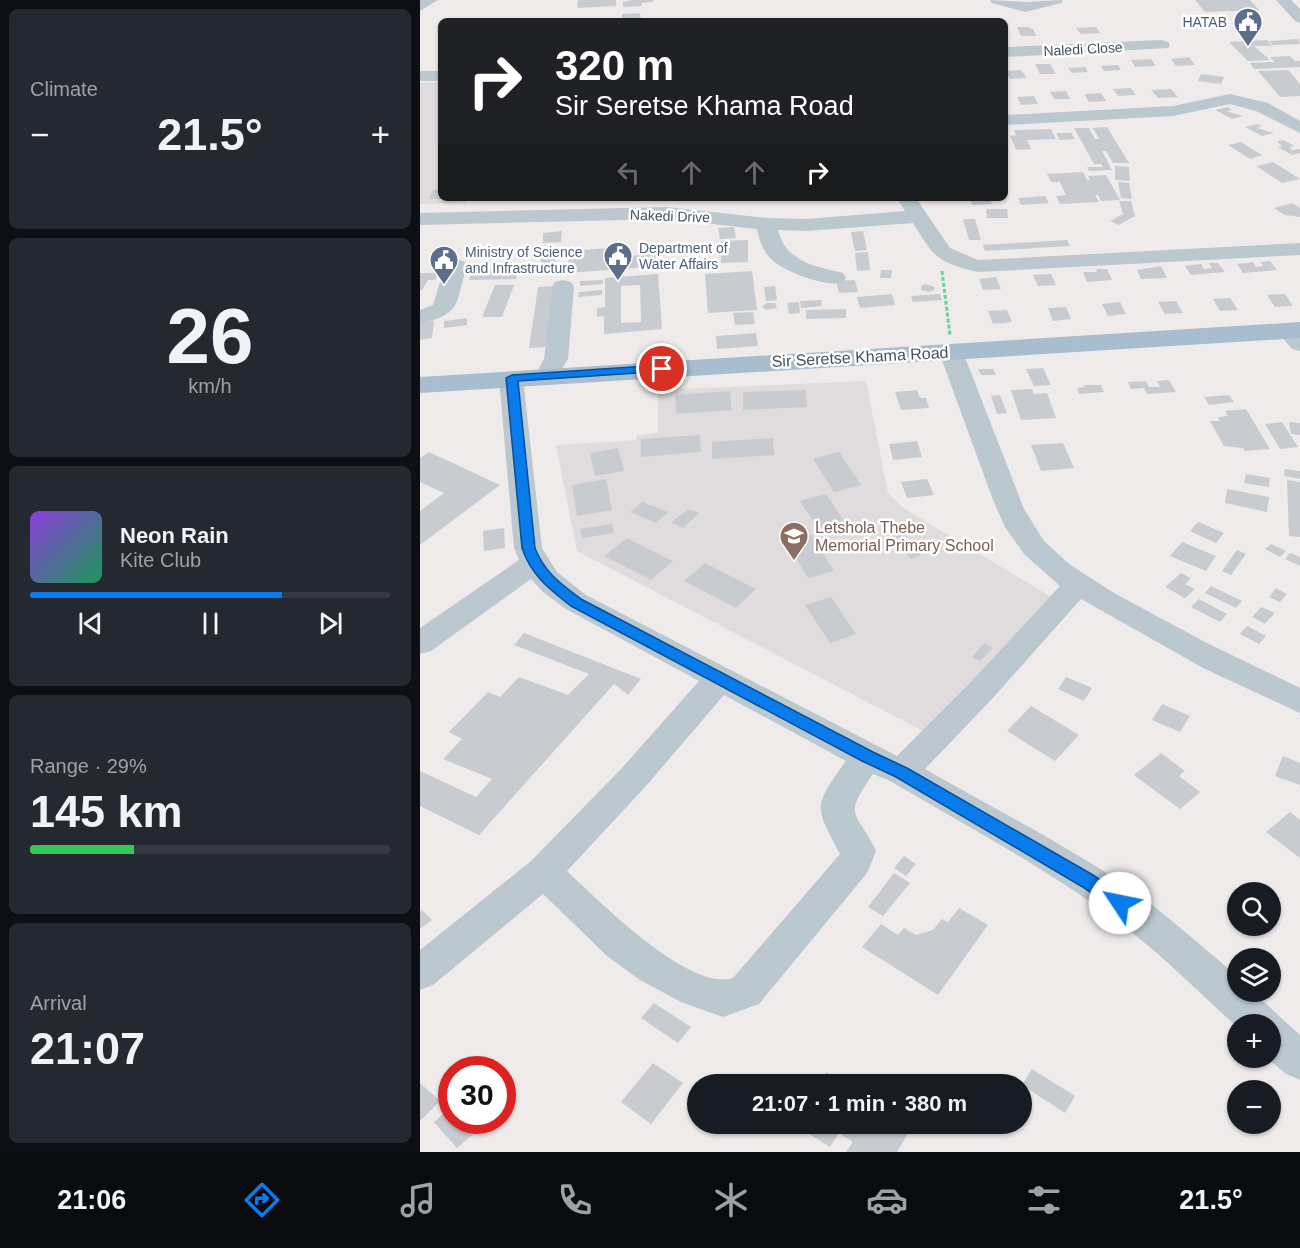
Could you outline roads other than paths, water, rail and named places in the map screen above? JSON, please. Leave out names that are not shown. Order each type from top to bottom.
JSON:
[{"type":"main road","name":"Sir Seretse Khama Road","points":[[420,385],[548,375],[1296,335]]},
{"type":"street","points":[[997,0],[1026,7],[1056,0]]},
{"type":"street","points":[[1283,0],[1300,18]]},
{"type":"street","name":"Naledi Close","points":[[1008,52],[1162,45]]},
{"type":"street","points":[[420,76],[438,75]]},
{"type":"street","points":[[1008,120],[1173,111],[1230,99],[1262,107],[1300,128]]},
{"type":"street","points":[[472,219],[476,201]]},
{"type":"street","points":[[911,202],[942,252],[962,262],[978,266],[1300,249]]},
{"type":"street","name":"Nakedi Drive","points":[[420,219],[667,213],[766,224],[807,225],[911,202]]},
{"type":"street","points":[[766,224],[776,253],[811,272],[835,278]]},
{"type":"street","points":[[420,317],[443,309],[456,265]]},
{"type":"street","points":[[548,375],[556,359],[563,287]]},
{"type":"street","points":[[951,352],[1005,495],[1023,533],[1032,546],[1078,584],[1166,635],[1257,682],[1300,701]]},
{"type":"street","points":[[512,378],[528,548],[534,563],[549,583],[576,602],[719,679],[867,757],[902,772],[1087,880],[1136,914],[1197,965],[1250,1014]]},
{"type":"street","points":[[420,643],[534,563]]},
{"type":"street","points":[[902,772],[980,692],[1078,584]]},
{"type":"street","points":[[420,973],[544,872],[634,777],[719,679]]},
{"type":"street","points":[[544,872],[620,944],[653,968],[695,990],[723,999],[745,993],[855,862],[859,851],[845,831],[838,816],[837,805],[867,757]]},
{"type":"street","points":[[1281,1044],[1300,1061]]},
{"type":"place","name":"HATAB","points":[[1248,48]]},
{"type":"place","name":"Department of Water Affairs","points":[[618,282]]},
{"type":"place","name":"Ministry of Science and Infrastructure","points":[[444,286]]},
{"type":"place","name":"Letshola Thebe Memorial Primary School","points":[[794,562]]}]
